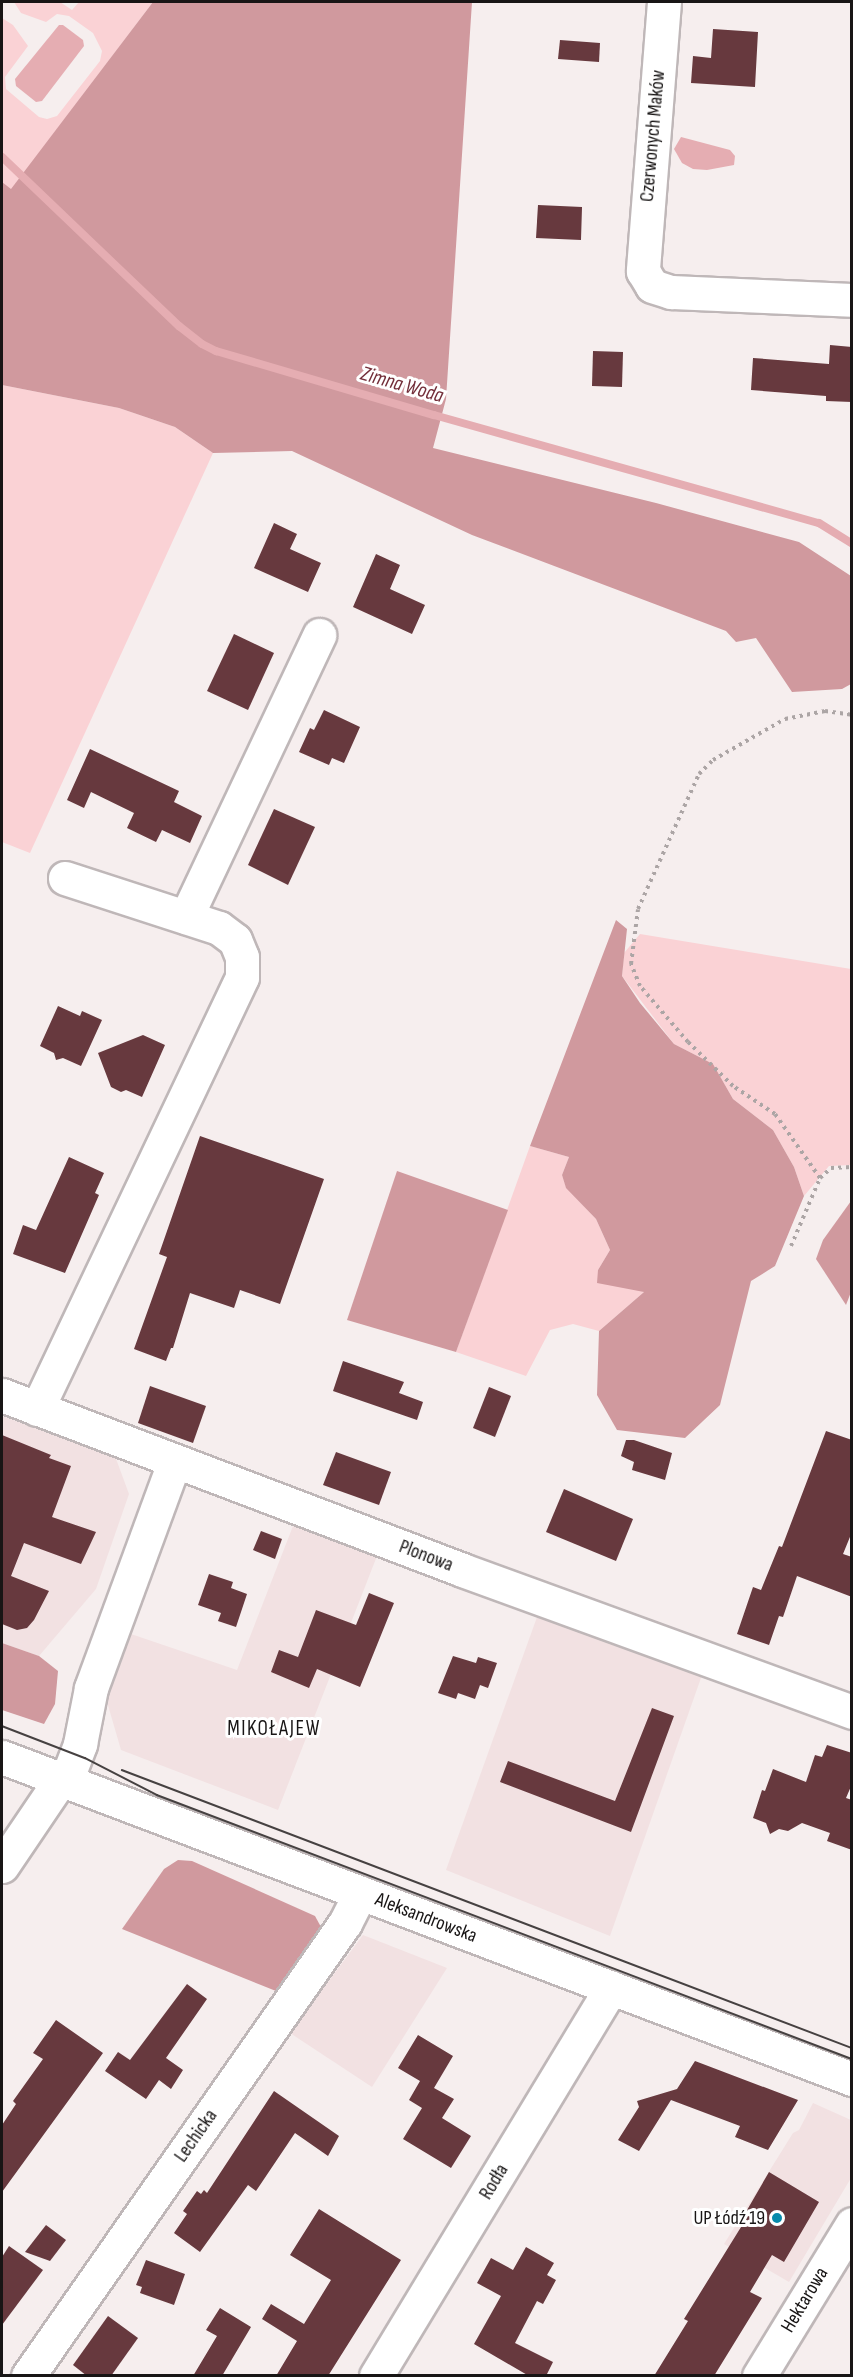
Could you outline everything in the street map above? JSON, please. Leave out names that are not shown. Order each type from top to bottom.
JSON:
[{"type":"street","name":"Czerwonych Maków","points":[[664,2],[643,271],[652,286],[671,292],[852,300]]},
{"type":"street","points":[[186,917],[320,635]]},
{"type":"street","points":[[37,1409],[242,977],[242,957],[235,940],[219,928],[65,878]]},
{"type":"street","name":"Plonowa","points":[[2,1395],[174,1462],[852,1713]]},
{"type":"street","points":[[2,1866],[64,1780],[80,1744],[92,1688],[174,1462]]},
{"type":"street","name":"Aleksandrowska","points":[[2,1756],[852,2079]]},
{"type":"street","name":"Lechicka","points":[[28,2376],[345,1923],[360,1893]]},
{"type":"street","name":"Rodła","points":[[376,2376],[611,1988]]},
{"type":"street","name":"Hektarowa","points":[[759,2376],[852,2224]]},
{"type":"path","points":[[820,1178],[775,1114],[733,1086],[688,1042],[640,986],[632,964],[638,909],[699,774],[712,760],[785,719],[825,711],[852,715]]},
{"type":"path","points":[[791,1246],[820,1178],[831,1168],[852,1167]]},
{"type":"shaded area","points":[[14,2],[60,2],[72,10],[79,2],[153,2],[11,190],[2,182],[2,18],[13,25],[28,46],[5,77],[6,89],[39,117],[47,119],[57,116],[100,61],[102,51],[93,33],[69,16],[57,14],[46,22],[21,13]]},
{"type":"shaded area","points":[[153,2],[472,2],[446,399],[433,448],[656,503],[799,542],[851,576],[851,684],[842,689],[792,692],[756,638],[736,642],[726,631],[472,535],[292,451],[213,453],[175,427],[119,408],[2,385],[2,182],[11,189]]},
{"type":"shaded area","points":[[59,25],[63,25],[83,40],[84,46],[42,101],[36,102],[16,86],[15,79]]},
{"type":"shaded area","points":[[681,137],[730,150],[735,156],[734,165],[707,170],[693,169],[682,163],[674,149]]},
{"type":"shaded area","points":[[2,385],[119,408],[175,427],[213,453],[30,853],[2,842]]},
{"type":"shaded area","points":[[616,920],[627,929],[622,976],[640,1003],[674,1044],[713,1064],[733,1099],[773,1130],[794,1167],[804,1196],[775,1266],[751,1281],[720,1405],[685,1438],[617,1430],[597,1395],[599,1331],[644,1292],[597,1283],[598,1270],[610,1250],[596,1219],[566,1188],[562,1175],[569,1157],[530,1146]]},
{"type":"shaded area","points":[[640,934],[851,969],[851,1165],[829,1166],[804,1196],[794,1167],[773,1130],[733,1099],[713,1064],[674,1044],[622,976],[624,953]]},
{"type":"shaded area","points":[[530,1146],[569,1157],[562,1175],[566,1187],[596,1219],[610,1250],[598,1270],[644,1292],[599,1331],[573,1324],[550,1330],[526,1376],[456,1352]]},
{"type":"shaded area","points":[[397,1171],[508,1210],[456,1352],[347,1320]]},
{"type":"shaded area","points":[[851,1201],[851,1292],[846,1305],[816,1259],[823,1240]]},
{"type":"shaded area","points":[[2,1416],[115,1456],[129,1494],[96,1589],[39,1656],[2,1643]]},
{"type":"shaded area","points":[[293,1526],[377,1556],[278,1810],[121,1750],[105,1695],[128,1633],[237,1670]]},
{"type":"shaded area","points":[[537,1617],[702,1675],[610,1936],[446,1870]]},
{"type":"shaded area","points":[[2,1643],[39,1656],[58,1671],[55,1704],[44,1724],[2,1710]]},
{"type":"shaded area","points":[[178,1860],[192,1861],[315,1916],[321,1927],[318,1941],[281,1993],[122,1929],[164,1869]]},
{"type":"shaded area","points":[[363,1935],[447,1968],[372,2087],[290,2033]]},
{"type":"shaded area","points":[[813,2103],[851,2120],[851,2178],[789,2282],[724,2244],[793,2133],[799,2130]]},
{"type":"building","points":[[713,29],[758,32],[755,87],[691,83],[693,56],[711,58]]},
{"type":"building","points":[[560,40],[600,43],[599,62],[558,59]]},
{"type":"building","points":[[538,205],[582,207],[581,240],[536,238]]},
{"type":"building","points":[[830,345],[852,347],[852,402],[826,401],[826,396],[751,390],[753,358],[829,364]]},
{"type":"building","points":[[593,351],[623,352],[622,387],[592,386]]},
{"type":"building","points":[[274,523],[297,534],[290,549],[321,563],[308,592],[254,568]]},
{"type":"building","points":[[376,554],[400,565],[390,589],[425,605],[412,634],[353,607]]},
{"type":"building","points":[[234,634],[274,653],[248,710],[207,691]]},
{"type":"building","points":[[324,710],[360,727],[344,763],[332,758],[329,765],[299,752],[310,728],[314,730]]},
{"type":"building","points":[[90,749],[179,791],[174,802],[202,816],[190,843],[162,830],[156,842],[127,828],[134,813],[91,792],[84,808],[67,800]]},
{"type":"building","points":[[274,809],[315,827],[288,885],[248,865]]},
{"type":"building","points":[[58,1006],[80,1016],[82,1011],[102,1020],[81,1066],[63,1058],[56,1060],[54,1053],[40,1046]]},
{"type":"building","points":[[143,1035],[165,1045],[142,1097],[111,1087],[98,1053]]},
{"type":"building","points":[[200,1136],[324,1179],[280,1304],[240,1290],[234,1308],[190,1293],[173,1348],[166,1361],[134,1349],[167,1257],[159,1254]]},
{"type":"building","points":[[69,1157],[104,1173],[95,1193],[99,1195],[65,1273],[13,1254],[23,1225],[36,1230]]},
{"type":"building","points":[[343,1361],[404,1382],[399,1393],[423,1402],[417,1420],[333,1391]]},
{"type":"building","points":[[150,1386],[206,1406],[193,1443],[138,1423]]},
{"type":"building","points":[[489,1387],[511,1396],[495,1437],[473,1428]]},
{"type":"building","points":[[826,1431],[852,1440],[852,1532],[843,1554],[852,1557],[852,1597],[797,1576],[783,1617],[779,1616],[769,1645],[737,1634],[753,1587],[761,1590],[779,1546],[782,1547]]},
{"type":"building","points":[[2,1435],[51,1455],[49,1458],[71,1466],[52,1517],[96,1532],[81,1564],[24,1543],[11,1576],[49,1591],[34,1620],[27,1628],[17,1630],[2,1624]]},
{"type":"building","points":[[626,1440],[634,1440],[672,1453],[665,1480],[632,1470],[634,1462],[621,1456]]},
{"type":"building","points":[[336,1452],[391,1472],[379,1505],[323,1485]]},
{"type":"building","points":[[564,1489],[633,1519],[616,1561],[546,1532]]},
{"type":"building","points":[[261,1531],[282,1539],[275,1559],[253,1550]]},
{"type":"building","points":[[209,1574],[233,1582],[231,1588],[247,1594],[236,1627],[218,1621],[221,1613],[198,1605]]},
{"type":"building","points":[[369,1593],[394,1603],[360,1687],[317,1669],[309,1688],[271,1672],[279,1650],[298,1657],[316,1610],[356,1625]]},
{"type":"building","points":[[453,1656],[476,1663],[478,1657],[497,1663],[488,1688],[480,1685],[475,1699],[458,1693],[456,1699],[438,1693]]},
{"type":"building","points":[[652,1708],[674,1716],[631,1832],[500,1782],[508,1761],[615,1801]]},
{"type":"building","points":[[827,1745],[852,1753],[852,1784],[846,1798],[852,1800],[852,1850],[827,1841],[830,1833],[802,1823],[788,1831],[779,1829],[770,1834],[766,1823],[753,1818],[762,1790],[765,1791],[773,1769],[806,1782],[815,1755],[822,1757]]},
{"type":"building","points":[[187,1984],[207,1999],[166,2058],[183,2070],[171,2089],[159,2080],[146,2099],[105,2071],[118,2052],[130,2060]]},
{"type":"building","points":[[56,2020],[103,2053],[2,2192],[2,2125],[16,2104],[13,2101],[43,2059],[33,2053]]},
{"type":"building","points":[[418,2035],[453,2056],[434,2088],[454,2099],[442,2118],[471,2136],[451,2168],[403,2139],[422,2108],[409,2100],[420,2081],[398,2068]]},
{"type":"building","points":[[695,2061],[798,2100],[768,2150],[735,2137],[740,2126],[671,2100],[639,2151],[618,2140],[639,2107],[637,2101],[677,2089]]},
{"type":"building","points":[[274,2091],[339,2136],[328,2156],[295,2133],[256,2191],[248,2185],[200,2252],[174,2233],[187,2214],[183,2211],[197,2191],[201,2194],[204,2190],[207,2193]]},
{"type":"building","points":[[769,2172],[819,2202],[784,2262],[772,2255],[750,2292],[762,2298],[714,2376],[654,2376],[688,2321],[684,2319],[746,2219],[743,2217]]},
{"type":"building","points":[[319,2209],[401,2260],[328,2376],[276,2376],[297,2341],[262,2319],[271,2304],[304,2324],[331,2280],[290,2255]]},
{"type":"building","points":[[46,2225],[66,2240],[50,2261],[25,2252]]},
{"type":"building","points":[[9,2246],[43,2270],[2,2325],[2,2257]]},
{"type":"building","points":[[526,2247],[554,2263],[547,2275],[556,2280],[543,2304],[537,2301],[515,2343],[553,2362],[546,2376],[529,2376],[474,2344],[501,2296],[477,2283],[491,2258],[513,2270]]},
{"type":"building","points":[[146,2260],[185,2274],[174,2305],[140,2293],[142,2287],[136,2285]]},
{"type":"building","points":[[220,2308],[251,2327],[222,2376],[193,2376],[217,2336],[206,2330]]},
{"type":"building","points":[[108,2316],[138,2338],[111,2376],[87,2376],[73,2365]]},
{"type":"waterway","name":"Zimna Woda","points":[[2,157],[179,326],[202,344],[216,351],[819,523],[852,544]]},
{"type":"tram line","points":[[2,1726],[85,1758],[157,1795],[852,2059]]},
{"type":"tram line","points":[[122,1770],[852,2048]]},
{"type":"place","name":"UP Łódź 19","points":[[777,2218]]},
{"type":"district","name":"MIKOŁAJEW","points":[[274,1729]]}]
